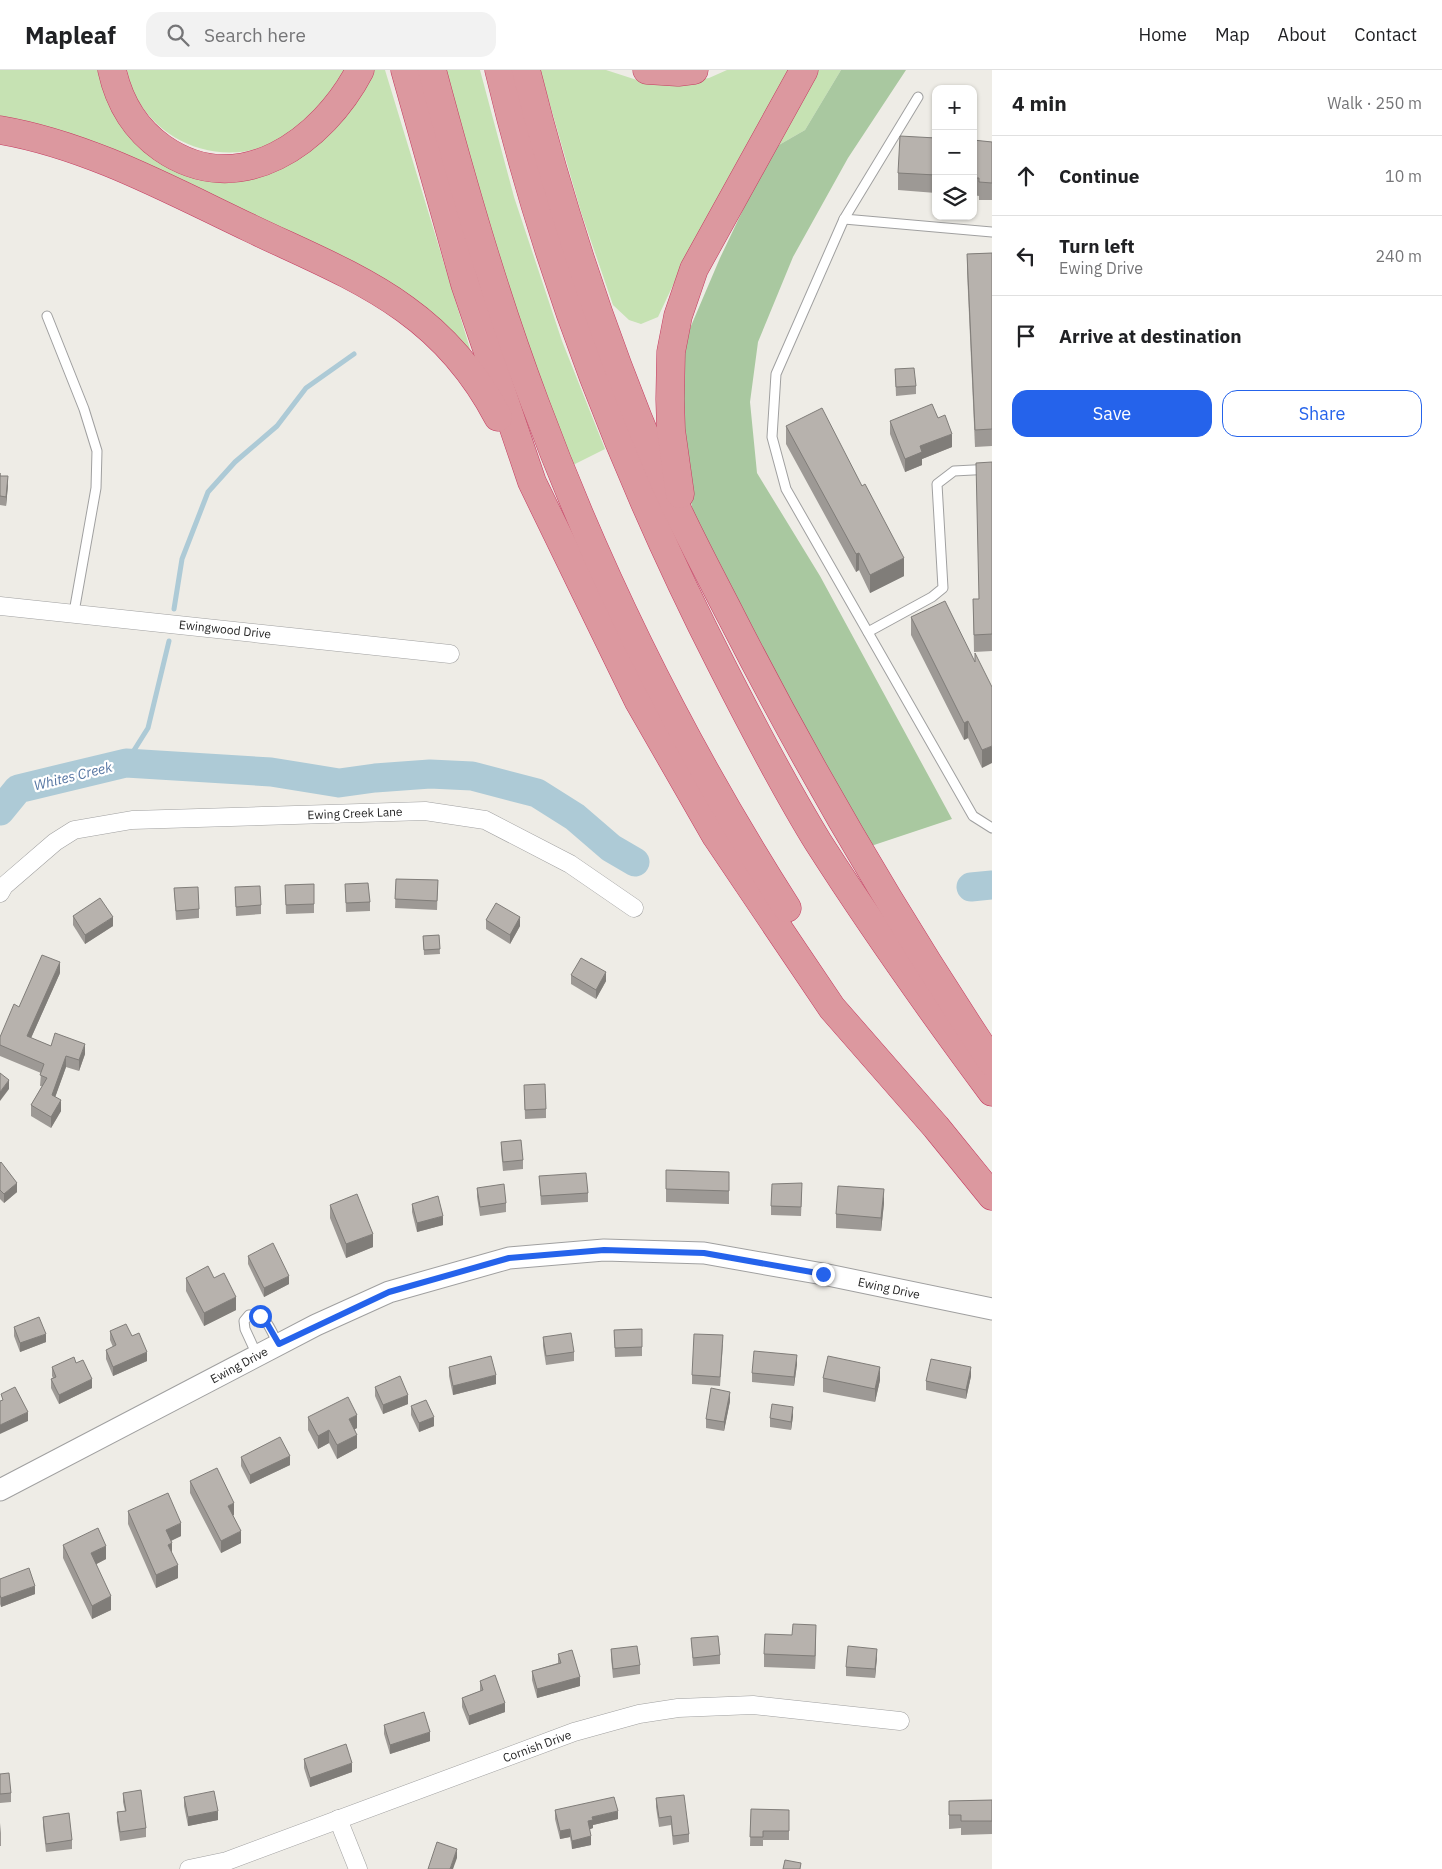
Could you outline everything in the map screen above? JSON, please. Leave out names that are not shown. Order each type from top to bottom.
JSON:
[{"type":"highway","points":[[112,70],[124,105],[137,125],[155,142],[170,153],[190,162],[230,169],[253,166],[304,140],[320,127],[337,108],[360,70]]},
{"type":"highway","points":[[405,70],[465,284],[532,482]]},
{"type":"highway","points":[[432,70],[460,177],[532,395],[618,600],[673,711],[760,866],[824,966],[936,1127]]},
{"type":"highway","points":[[499,70],[548,248],[598,392],[638,493],[687,599],[753,726],[817,840],[915,988],[992,1092]]},
{"type":"highway","points":[[526,70],[569,226],[612,350],[659,469],[684,523],[784,721],[879,882],[992,1062]]},
{"type":"highway","points":[[647,70],[678,72],[694,70]]},
{"type":"highway","points":[[684,523],[671,430],[670,399],[671,352],[678,316],[694,269],[804,70]]},
{"type":"highway","points":[[0,130],[96,157],[328,265],[405,309],[457,355],[483,390],[532,482],[638,700],[716,836],[832,1008],[936,1127],[992,1196]]},
{"type":"street","name":"Ewingwood Drive","points":[[0,606],[74,612],[450,654]]},
{"type":"street","name":"Ewing Creek Lane","points":[[0,894],[4,886],[55,842],[74,830],[132,820],[425,810],[485,820],[570,864],[634,908]]},
{"type":"street","name":"Ewing Drive","points":[[0,1490],[279,1344],[389,1292],[509,1258],[604,1250],[704,1253],[823,1274],[992,1309]]},
{"type":"street","name":"Cornish Drive","points":[[189,1869],[227,1860],[574,1732],[639,1714],[694,1707],[753,1706],[900,1721]]},
{"type":"street","points":[[338,1819],[358,1869]]},
{"type":"lane","points":[[918,97],[844,219],[776,374],[772,437],[786,489],[973,816],[992,828]]},
{"type":"lane","points":[[844,219],[992,232]]},
{"type":"lane","points":[[47,316],[84,409],[97,451],[96,488],[74,612]]},
{"type":"lane","points":[[868,632],[944,588],[937,484],[954,471],[992,469]]},
{"type":"lane","points":[[258,1355],[245,1329],[244,1321],[249,1315],[260,1316],[265,1320],[279,1344]]},
{"type":"green space","points":[[0,70],[102,70],[126,126],[234,176],[371,70],[385,70],[471,352],[468,352],[437,320],[0,118]]},
{"type":"green space","points":[[127,70],[347,70],[326,104],[298,127],[272,143],[253,150],[233,153],[213,151],[194,146],[176,138],[160,127],[146,112],[135,95]]},
{"type":"green space","points":[[444,70],[480,70],[514,197],[562,341],[605,449],[571,466],[531,360],[480,206]]},
{"type":"green space","points":[[540,70],[606,70],[640,81],[675,84],[709,78],[727,70],[790,70],[683,264],[658,317],[641,324],[629,320],[613,305],[581,212]]},
{"type":"green space","points":[[815,70],[841,70],[805,130],[772,149]]},
{"type":"green space","points":[[841,70],[906,70],[848,158],[793,257],[758,342],[750,402],[757,473],[820,576],[952,819],[868,847],[816,761],[695,519],[682,466],[685,340],[720,258],[772,149],[805,130]]},
{"type":"building","points":[[900,136],[932,138],[932,175],[898,173]]},
{"type":"building","points":[[977,140],[992,142],[992,183],[979,182],[979,178],[977,178]]},
{"type":"building","points":[[992,253],[992,429],[975,430],[967,254]]},
{"type":"building","points":[[914,368],[916,386],[896,387],[895,369]]},
{"type":"building","points":[[932,404],[938,418],[945,415],[952,434],[920,446],[922,452],[905,459],[890,421]]},
{"type":"building","points":[[822,408],[862,486],[865,484],[904,558],[870,575],[859,553],[856,554],[786,426]]},
{"type":"building","points":[[992,462],[992,634],[974,635],[973,599],[979,599],[976,463]]},
{"type":"building","points":[[0,476],[8,476],[6,497],[0,496]]},
{"type":"building","points":[[945,601],[975,662],[975,653],[992,687],[992,746],[982,750],[968,721],[964,723],[911,617]]},
{"type":"building","points":[[396,879],[438,880],[437,901],[395,899]]},
{"type":"building","points":[[368,883],[370,902],[346,903],[345,884]]},
{"type":"building","points":[[314,884],[314,904],[286,905],[285,885]]},
{"type":"building","points":[[260,886],[261,905],[236,907],[235,887]]},
{"type":"building","points":[[198,887],[199,909],[176,911],[174,888]]},
{"type":"building","points":[[100,898],[113,917],[85,935],[73,916]]},
{"type":"building","points":[[496,903],[520,917],[510,935],[486,920]]},
{"type":"building","points":[[439,935],[440,949],[424,950],[423,936]]},
{"type":"building","points":[[42,955],[60,962],[27,1036],[51,1046],[55,1033],[85,1044],[79,1060],[66,1056],[52,1095],[61,1100],[51,1117],[31,1105],[47,1078],[40,1075],[44,1064],[0,1045],[0,1037],[14,1004],[19,1007]]},
{"type":"building","points":[[581,958],[606,972],[596,990],[571,975]]},
{"type":"building","points":[[0,1073],[9,1080],[0,1092]]},
{"type":"building","points":[[545,1084],[546,1109],[525,1110],[524,1085]]},
{"type":"building","points":[[521,1140],[523,1160],[503,1162],[501,1142]]},
{"type":"building","points":[[1,1162],[17,1183],[4,1194],[0,1190]]},
{"type":"building","points":[[666,1170],[729,1172],[729,1191],[666,1189]]},
{"type":"building","points":[[586,1173],[588,1193],[541,1196],[539,1176]]},
{"type":"building","points":[[802,1183],[801,1207],[771,1206],[772,1184]]},
{"type":"building","points":[[504,1184],[506,1203],[480,1207],[477,1188]]},
{"type":"building","points":[[838,1186],[884,1189],[881,1218],[836,1214]]},
{"type":"building","points":[[357,1194],[373,1234],[346,1244],[330,1205]]},
{"type":"building","points":[[438,1196],[443,1216],[417,1223],[412,1204]]},
{"type":"building","points":[[273,1243],[289,1276],[264,1288],[248,1256]]},
{"type":"building","points":[[208,1266],[214,1278],[224,1273],[236,1297],[204,1313],[186,1278]]},
{"type":"building","points":[[39,1317],[46,1334],[20,1343],[14,1327]]},
{"type":"building","points":[[126,1324],[132,1336],[139,1333],[147,1352],[113,1367],[106,1350],[116,1345],[110,1331]]},
{"type":"building","points":[[642,1329],[642,1347],[615,1348],[614,1330]]},
{"type":"building","points":[[571,1333],[574,1352],[546,1356],[543,1337]]},
{"type":"building","points":[[694,1334],[723,1335],[720,1377],[692,1375]]},
{"type":"building","points":[[754,1351],[797,1355],[794,1377],[752,1373]]},
{"type":"building","points":[[491,1356],[496,1375],[453,1386],[449,1367]]},
{"type":"building","points":[[828,1356],[880,1367],[875,1389],[823,1378]]},
{"type":"building","points":[[74,1357],[76,1363],[83,1360],[92,1379],[59,1395],[51,1379],[56,1377],[52,1367]]},
{"type":"building","points":[[931,1359],[971,1367],[966,1390],[926,1381]]},
{"type":"building","points":[[400,1376],[408,1395],[383,1405],[375,1387]]},
{"type":"building","points":[[15,1387],[28,1412],[0,1425],[0,1401],[3,1400],[1,1394]]},
{"type":"building","points":[[711,1388],[730,1392],[724,1422],[706,1419]]},
{"type":"building","points":[[348,1397],[357,1415],[349,1419],[357,1435],[337,1445],[329,1430],[318,1436],[308,1417]]},
{"type":"building","points":[[426,1400],[434,1417],[419,1423],[411,1406]]},
{"type":"building","points":[[772,1404],[793,1407],[791,1422],[770,1418]]},
{"type":"building","points":[[280,1437],[290,1456],[250,1475],[241,1457]]},
{"type":"building","points":[[217,1468],[234,1503],[228,1506],[241,1531],[221,1541],[190,1481]]},
{"type":"building","points":[[168,1493],[181,1523],[166,1530],[172,1543],[168,1545],[178,1565],[156,1575],[128,1511]]},
{"type":"building","points":[[98,1528],[106,1546],[91,1553],[111,1596],[92,1606],[63,1545]]},
{"type":"building","points":[[29,1568],[35,1586],[1,1598],[0,1579]]},
{"type":"building","points":[[793,1624],[816,1625],[815,1656],[764,1654],[765,1634],[792,1635]]},
{"type":"building","points":[[718,1636],[720,1655],[693,1658],[691,1638]]},
{"type":"building","points":[[637,1646],[640,1665],[613,1669],[611,1649]]},
{"type":"building","points":[[848,1646],[877,1649],[875,1669],[846,1667]]},
{"type":"building","points":[[572,1650],[580,1677],[537,1689],[532,1671],[561,1663],[558,1654]]},
{"type":"building","points":[[495,1675],[505,1703],[469,1716],[462,1698],[483,1690],[480,1681]]},
{"type":"building","points":[[424,1712],[430,1732],[390,1745],[384,1725]]},
{"type":"building","points":[[346,1744],[352,1763],[310,1778],[304,1759]]},
{"type":"building","points":[[9,1773],[11,1793],[0,1794],[0,1774]]},
{"type":"building","points":[[141,1790],[146,1828],[120,1832],[117,1812],[126,1811],[123,1793]]},
{"type":"building","points":[[214,1791],[218,1811],[188,1817],[184,1797]]},
{"type":"building","points":[[684,1795],[689,1834],[673,1836],[671,1816],[659,1818],[656,1798]]},
{"type":"building","points":[[614,1797],[618,1811],[592,1817],[593,1820],[588,1821],[591,1836],[572,1841],[570,1829],[560,1831],[555,1810]]},
{"type":"building","points":[[992,1800],[992,1821],[961,1821],[961,1815],[949,1815],[949,1801]]},
{"type":"building","points":[[751,1809],[789,1810],[789,1831],[763,1831],[763,1837],[750,1837]]},
{"type":"building","points":[[69,1813],[72,1840],[46,1844],[43,1817]]},
{"type":"building","points":[[437,1842],[457,1849],[450,1869],[428,1869]]},
{"type":"building","points":[[785,1860],[801,1863],[800,1869],[783,1869]]},
{"type":"waterway","points":[[174,609],[182,559],[208,492],[235,462],[277,426],[306,388],[354,354]]},
{"type":"waterway","points":[[126,763],[148,728],[169,641]]},
{"type":"waterway","name":"Whites Creek","points":[[0,811],[18,789],[126,763],[271,772],[339,783],[430,774],[472,776],[537,793],[575,817],[611,848],[635,862]]},
{"type":"waterway","points":[[971,887],[992,885]]},
{"type":"route","points":[[260,1316],[265,1320],[279,1344],[389,1292],[509,1258],[604,1250],[704,1253],[823,1274]]}]
